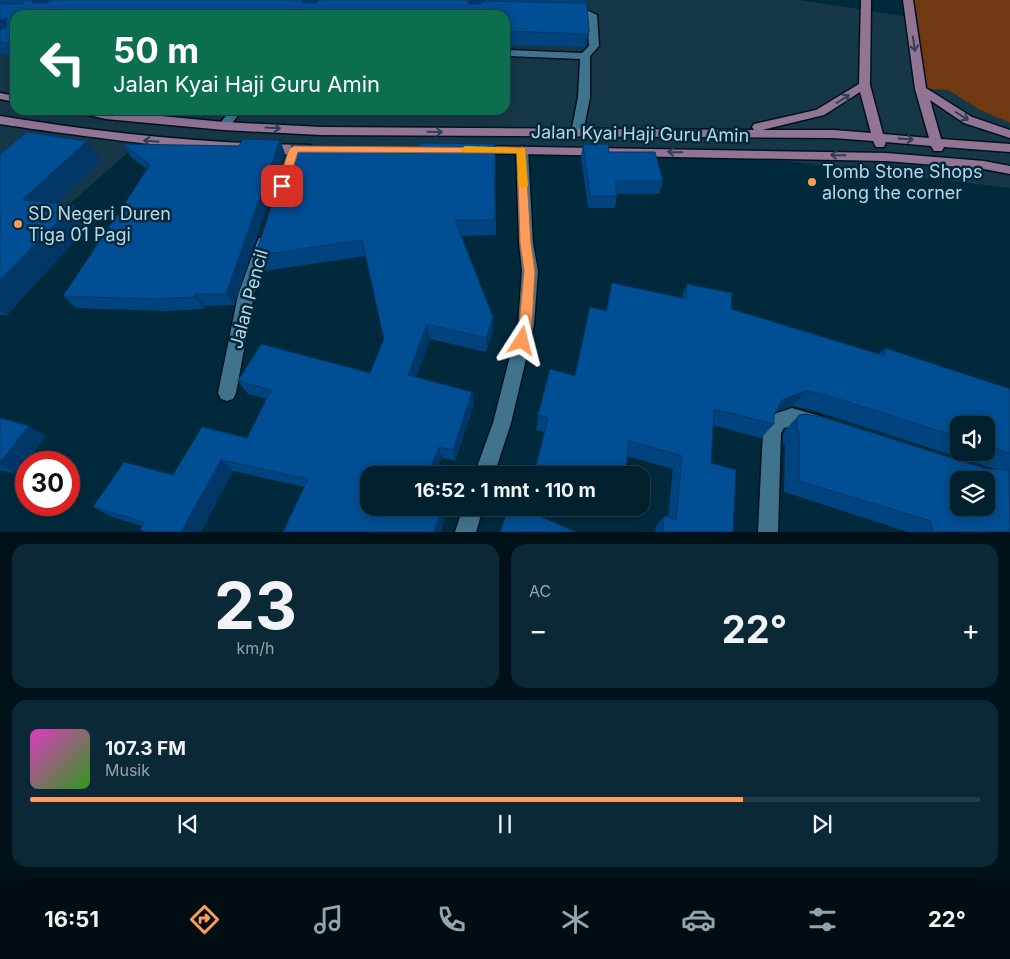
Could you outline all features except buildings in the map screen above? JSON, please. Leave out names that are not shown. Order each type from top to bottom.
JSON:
[{"type":"main road","points":[[866,0],[864,85],[877,137],[886,157]]},
{"type":"main road","points":[[908,0],[921,89],[935,141],[944,161]]},
{"type":"main road","points":[[731,133],[820,113],[864,85]]},
{"type":"main road","points":[[921,89],[968,120],[1010,134]]},
{"type":"main road","name":"Jalan Kyai Haji Guru Amin","points":[[116,115],[224,126],[321,131],[834,134],[1010,148]]},
{"type":"main road","points":[[0,120],[80,134],[156,142],[292,154],[323,149]]},
{"type":"main road","name":"Jalan Kyai Haji Guru Amin","points":[[466,150],[886,157],[984,165],[1010,170]]},
{"type":"street","points":[[553,11],[582,11],[592,15],[594,46],[585,56],[584,97],[577,133]]},
{"type":"street","points":[[510,53],[585,56]]},
{"type":"street","points":[[224,126],[232,115]]},
{"type":"street","points":[[487,466],[502,423],[526,325],[530,271],[526,243],[522,150]]},
{"type":"street","name":"Jalan Pencil","points":[[227,393],[244,303],[267,232]]},
{"type":"street","points":[[768,532],[772,431],[778,421],[792,417],[830,427]]},
{"type":"street","points":[[465,532],[470,516]]},
{"type":"shaded area","points":[[0,0],[10,10],[10,115],[510,115],[510,10],[491,10],[462,0],[799,0],[910,17],[921,89],[948,90],[980,110],[1010,123],[1010,188],[710,152],[281,155],[141,141],[0,265]]},
{"type":"shaded area","points":[[908,0],[1010,0],[1010,123],[980,110],[948,90],[921,89]]},
{"type":"slow traffic","points":[[465,149],[522,150],[523,185]]},
{"type":"place","name":"Tomb Stone Shops along the corner","points":[[812,182]]},
{"type":"place","name":"SD Negeri Duren Tiga 01 Pagi","points":[[18,224]]},
{"type":"route","points":[[282,186],[294,149],[522,150],[526,243],[530,271],[526,325],[522,341]]}]
